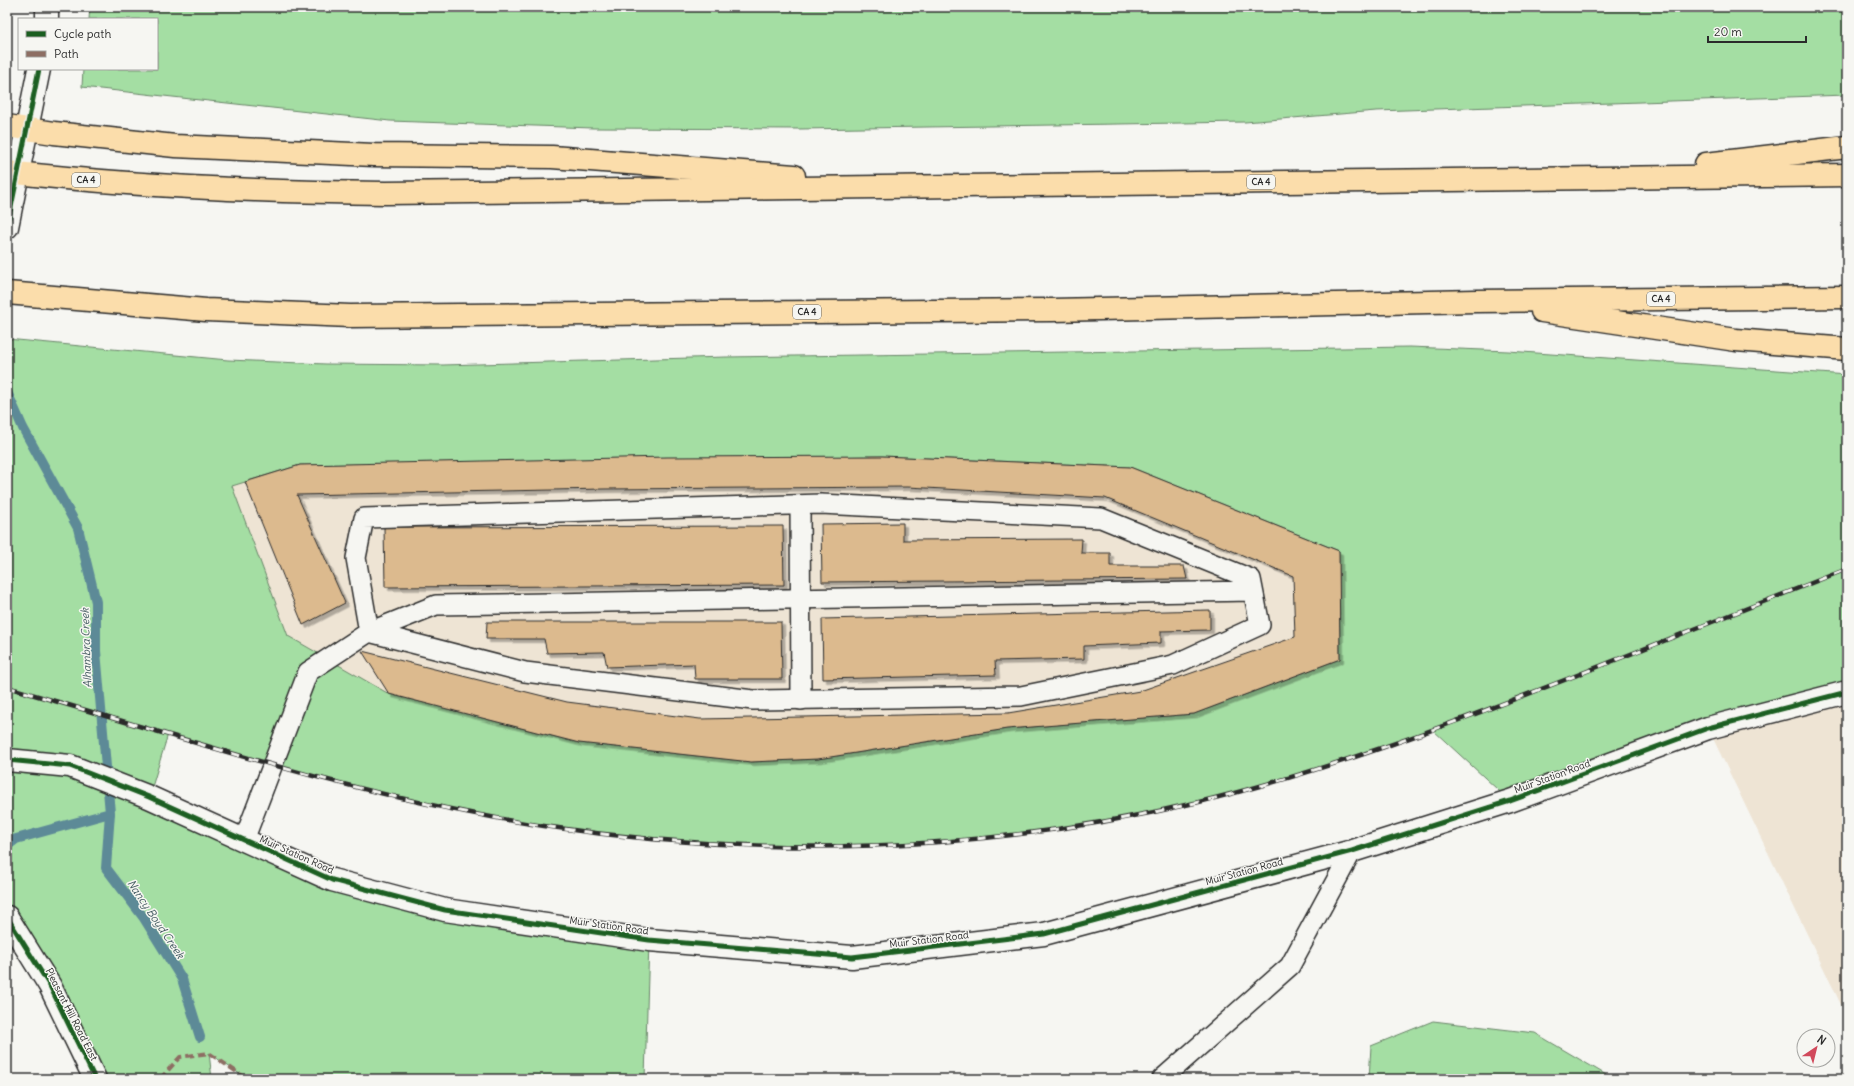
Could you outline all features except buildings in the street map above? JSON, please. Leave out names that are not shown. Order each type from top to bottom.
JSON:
[{"type":"highway","points":[[7,126],[54,133],[175,146],[374,155],[552,157],[926,187]]},
{"type":"highway","points":[[1595,178],[1847,147]]},
{"type":"highway","name":"CA 4","points":[[7,172],[164,186],[281,192],[386,193],[1847,175]]},
{"type":"highway","name":"CA 4","points":[[7,293],[138,305],[276,314],[424,315],[1052,310],[1847,297]]},
{"type":"highway","points":[[1476,302],[1736,340],[1847,349]]},
{"type":"street","points":[[47,7],[47,18]]},
{"type":"street","points":[[7,227],[39,70]]},
{"type":"street","name":"Muir Station Road","points":[[7,760],[70,766],[149,797],[332,880],[445,910],[649,940],[852,958],[1044,934],[1352,851],[1510,801],[1708,728],[1847,692]]},
{"type":"street","name":"Pleasant Hill Road East","points":[[7,917],[50,986],[95,1079]]},
{"type":"lane","points":[[821,504],[1101,518],[1251,579],[1260,624],[1173,665],[1021,696],[801,700],[753,700],[525,672],[369,632],[356,558],[364,518],[821,504]]},
{"type":"lane","points":[[800,505],[801,700]]},
{"type":"lane","points":[[244,840],[308,672],[369,632],[436,605],[1253,591]]},
{"type":"lane","points":[[1162,1079],[1290,966],[1352,851]]},
{"type":"shaded area","points":[[882,456],[1130,467],[1339,551],[1340,659],[1194,714],[1007,729],[818,759],[751,762],[579,743],[389,694],[288,636],[232,486],[300,465]]},
{"type":"shaded area","points":[[1847,692],[1847,1017],[1708,728]]},
{"type":"green space","points":[[90,7],[1847,7],[1847,95],[1376,111],[1245,122],[800,129],[593,128],[390,121],[82,87],[83,70],[158,70],[158,18],[89,18]]},
{"type":"green space","points":[[7,339],[228,360],[326,364],[443,365],[726,357],[1410,347],[1508,351],[1847,375],[1847,692],[1510,801],[1433,730],[1345,760],[1257,787],[1197,802],[1109,820],[1019,833],[930,841],[840,845],[750,844],[661,839],[571,829],[482,815],[403,799],[363,789],[168,734],[149,797],[332,880],[649,940],[645,1079],[247,1079],[209,1053],[212,1079],[95,1079],[7,917]],"holes":[[[882,456],[1130,467],[1339,551],[1340,659],[1194,714],[1007,729],[818,759],[751,762],[579,743],[389,694],[288,636],[232,486],[300,465]]]},
{"type":"green space","points":[[1433,1021],[1535,1033],[1613,1079],[1369,1079],[1371,1046]]},
{"type":"waterway","name":"Alhambra Creek","points":[[7,392],[23,428],[78,528],[96,602],[96,651],[110,813],[16,839],[7,846]]},
{"type":"waterway","name":"Nancy Boyd Creek","points":[[110,813],[106,868],[144,918],[182,979],[200,1037]]},
{"type":"railway","points":[[7,687],[206,746],[340,783],[408,800],[544,826],[626,837],[708,843],[790,846],[873,846],[955,841],[1037,832],[1118,819],[1199,802],[1292,777],[1428,732],[1847,569]]},
{"type":"marked path","points":[[160,1079],[180,1057],[209,1053],[247,1079]]},
{"type":"cycle path","points":[[7,227],[39,70]]},
{"type":"cycle path","points":[[7,760],[70,766],[149,797],[332,880],[445,910],[649,940],[852,957],[1044,934],[1352,851],[1510,801],[1708,728],[1847,692]]},
{"type":"cycle path","points":[[7,917],[50,986],[95,1079]]}]
